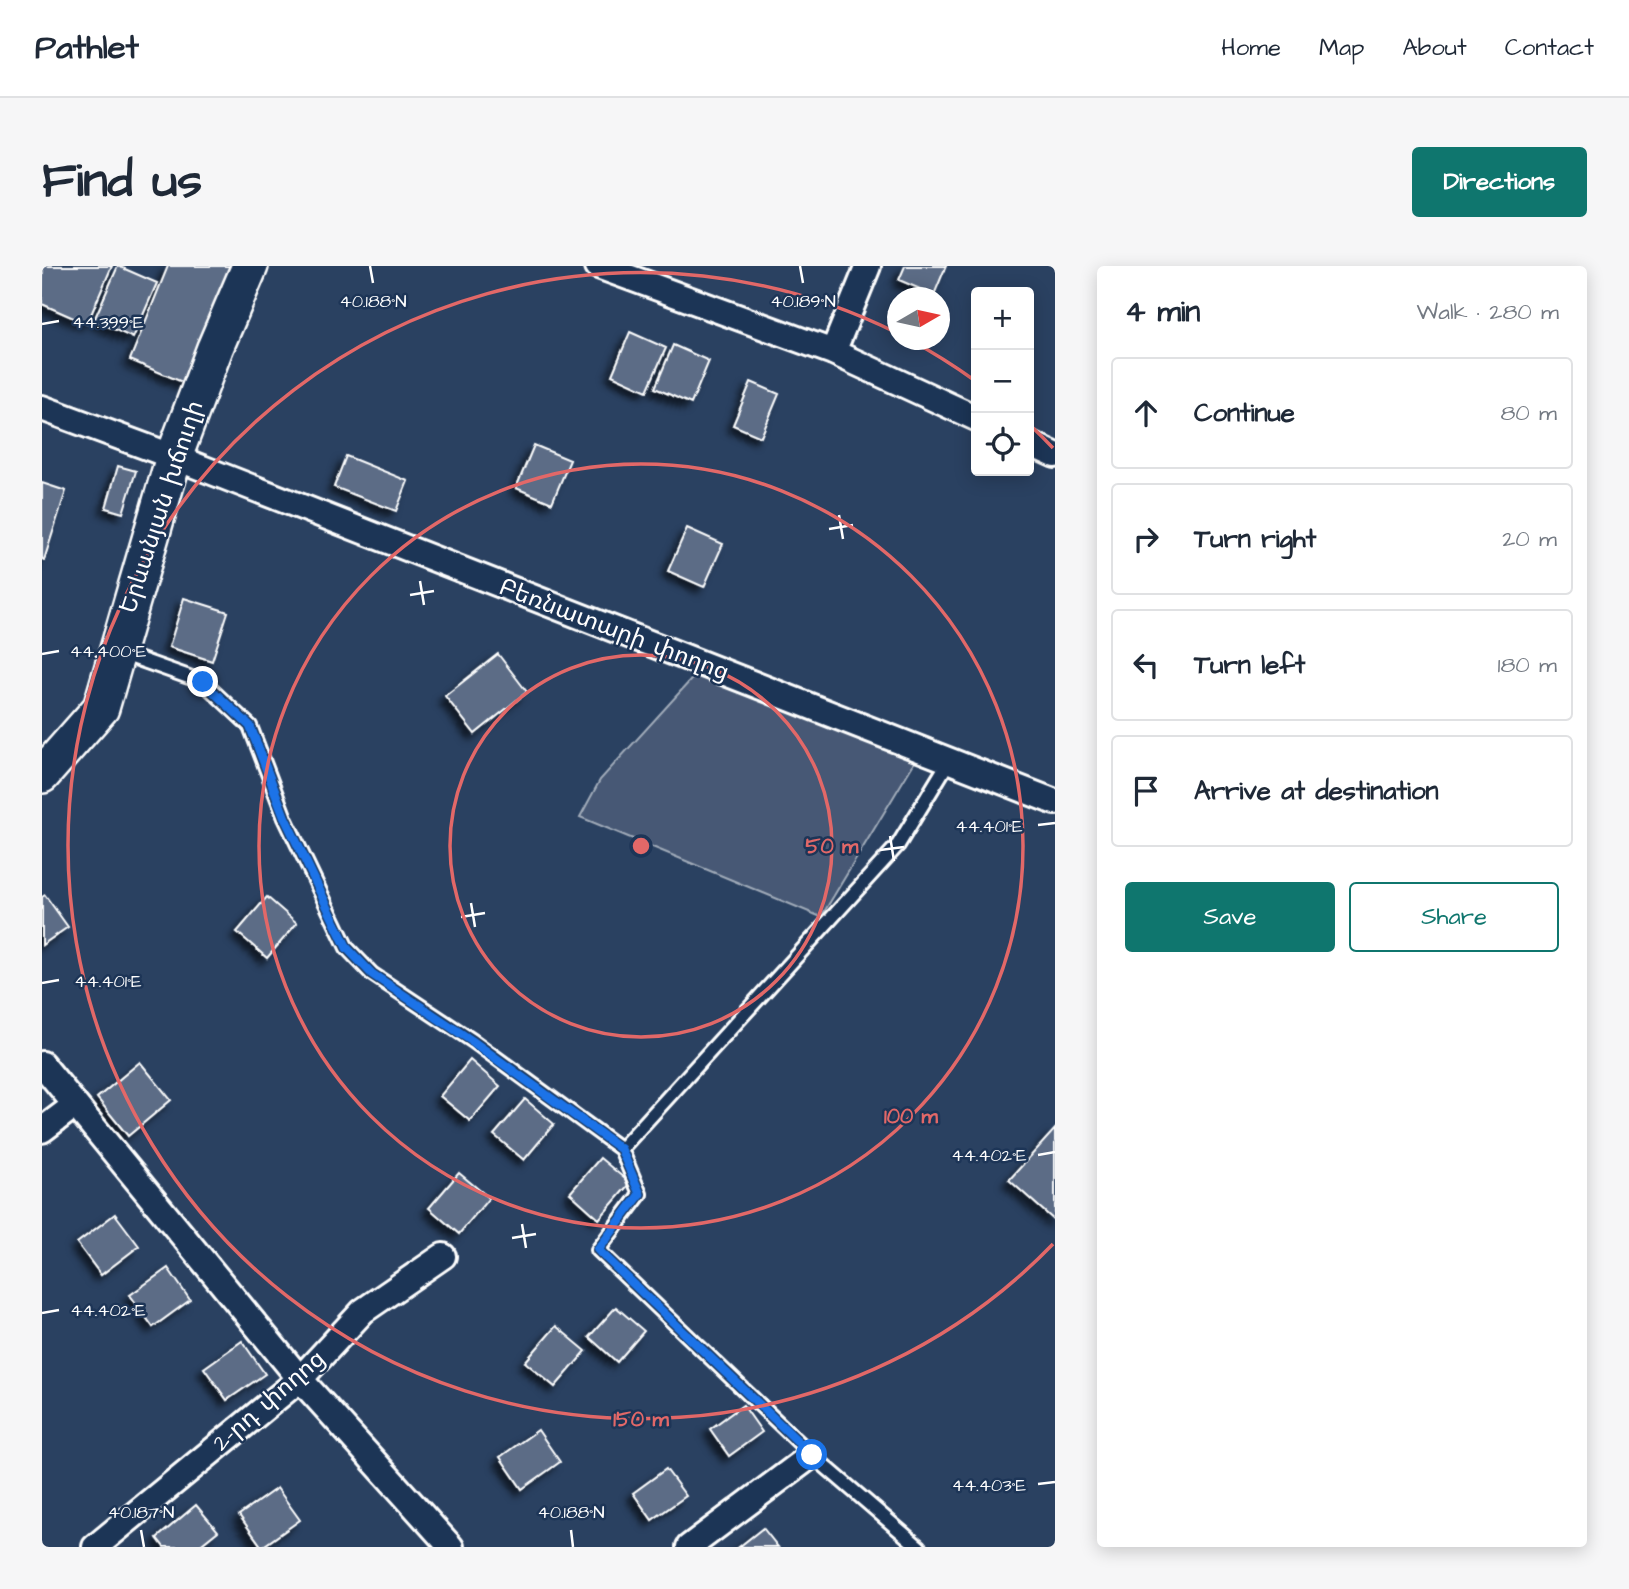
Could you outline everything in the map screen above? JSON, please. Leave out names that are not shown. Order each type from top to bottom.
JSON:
[{"type":"main road","name":"Երևանյան խճուղի","points":[[42,775],[101,708],[174,457],[215,348],[250,266]]},
{"type":"street","points":[[598,266],[833,352],[971,416]]},
{"type":"street","points":[[833,352],[869,266]]},
{"type":"street","name":"Բեռնատարի փողոց","points":[[42,408],[174,457],[1055,802]]},
{"type":"street","points":[[1034,445],[1055,455]]},
{"type":"street","points":[[42,1064],[300,1379],[451,1547]]},
{"type":"street","points":[[42,1130],[75,1105]]},
{"type":"street","name":"2-րդ փողոց","points":[[95,1547],[300,1379],[363,1311],[443,1256]]},
{"type":"street","points":[[689,1547],[812,1455]]},
{"type":"lane","points":[[117,652],[203,682],[250,726],[285,818],[347,948],[372,974],[472,1041],[621,1149],[640,1194],[598,1250],[812,1455],[919,1547]]},
{"type":"lane","points":[[621,1149],[898,845],[949,761]]},
{"type":"shaded area","points":[[699,671],[917,758],[821,917],[580,817],[600,780]]},
{"type":"building","points":[[43,266],[112,266],[87,324],[42,304]]},
{"type":"building","points":[[118,266],[157,283],[133,338],[94,320]]},
{"type":"building","points":[[168,266],[235,266],[187,384],[130,360]]},
{"type":"building","points":[[905,266],[946,266],[937,287],[915,287],[899,280]]},
{"type":"building","points":[[630,332],[666,348],[647,391],[612,375]]},
{"type":"building","points":[[673,345],[709,361],[691,404],[655,388]]},
{"type":"building","points":[[751,382],[779,394],[761,437],[733,425]]},
{"type":"building","points":[[534,445],[570,460],[552,503],[516,488]]},
{"type":"building","points":[[346,456],[408,481],[396,511],[334,487]]},
{"type":"building","points":[[118,466],[136,471],[123,513],[106,508]]},
{"type":"building","points":[[42,483],[66,491],[44,560],[42,559]]},
{"type":"building","points":[[687,528],[723,544],[704,587],[668,571]]},
{"type":"building","points":[[184,598],[228,612],[212,661],[169,647]]},
{"type":"building","points":[[498,654],[527,692],[475,734],[445,696]]},
{"type":"building","points":[[45,895],[68,927],[42,945],[42,897]]},
{"type":"building","points":[[267,897],[297,923],[267,958],[237,932]]},
{"type":"building","points":[[470,1060],[500,1086],[470,1121],[440,1096]]},
{"type":"building","points":[[140,1062],[171,1100],[128,1136],[97,1098]]},
{"type":"building","points":[[525,1099],[554,1124],[524,1160],[494,1135]]},
{"type":"building","points":[[1055,1129],[1055,1221],[1009,1180]]},
{"type":"building","points":[[600,1158],[630,1183],[599,1219],[570,1193]]},
{"type":"building","points":[[459,1173],[489,1198],[459,1234],[429,1208]]},
{"type":"building","points":[[115,1214],[139,1246],[101,1275],[77,1243]]},
{"type":"building","points":[[168,1268],[190,1300],[153,1327],[130,1295]]},
{"type":"building","points":[[616,1307],[644,1331],[617,1362],[589,1337]]},
{"type":"building","points":[[556,1326],[586,1351],[555,1387],[525,1362]]},
{"type":"building","points":[[242,1341],[265,1374],[227,1400],[204,1368]]},
{"type":"building","points":[[743,1405],[762,1432],[729,1456],[710,1429]]},
{"type":"building","points":[[538,1430],[560,1462],[522,1489],[500,1457]]},
{"type":"building","points":[[666,1469],[686,1496],[652,1520],[633,1493]]},
{"type":"building","points":[[277,1488],[300,1520],[262,1547],[239,1515]]},
{"type":"building","points":[[196,1505],[218,1531],[198,1547],[164,1547],[157,1538]]},
{"type":"building","points":[[763,1528],[778,1547],[739,1547]]},
{"type":"route","points":[[203,682],[250,726],[285,818],[347,948],[372,974],[472,1041],[621,1149],[640,1194],[598,1250],[812,1455]]}]
